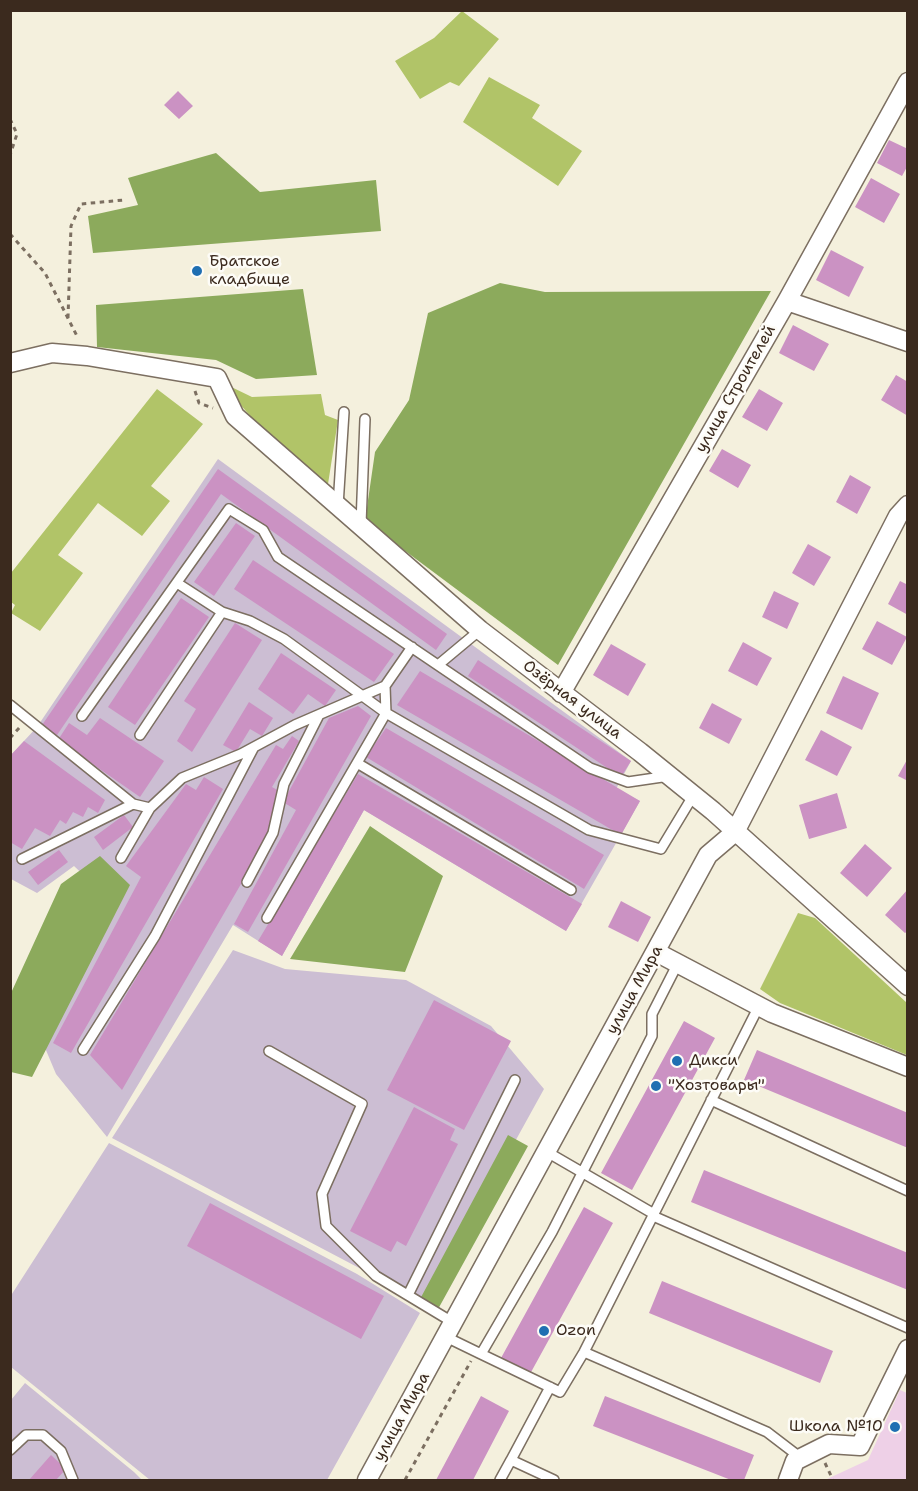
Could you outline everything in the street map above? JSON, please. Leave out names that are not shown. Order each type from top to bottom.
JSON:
[{"type":"street","name":"улица Строителей","points":[[561,693],[787,301],[908,82]]},
{"type":"street","points":[[787,301],[908,342]]},
{"type":"street","points":[[10,363],[52,353],[87,356]]},
{"type":"street","name":"Озёрная улица","points":[[87,356],[217,378],[235,416],[480,630],[693,796],[908,986]]},
{"type":"street","name":"улица Мира","points":[[367,1480],[708,855],[735,832],[898,516],[908,505]]},
{"type":"street","points":[[656,952],[759,1006],[908,1067]]},
{"type":"street","points":[[788,1480],[795,1461],[829,1444],[860,1446],[908,1349]]},
{"type":"lane","points":[[338,506],[344,412]]},
{"type":"lane","points":[[361,524],[365,419]]},
{"type":"lane","points":[[82,716],[229,509],[263,530],[278,557],[590,768],[628,782],[669,776]]},
{"type":"lane","points":[[177,583],[222,612],[249,621],[284,639],[386,713],[589,830],[661,849],[693,796]]},
{"type":"lane","points":[[140,735],[222,612]]},
{"type":"lane","points":[[438,665],[480,630]]},
{"type":"lane","points":[[121,858],[150,808],[182,778],[385,686],[412,647]]},
{"type":"lane","points":[[267,918],[386,713],[385,686]]},
{"type":"lane","points":[[10,705],[133,804],[150,808]]},
{"type":"lane","points":[[247,882],[273,833],[284,784],[319,715]]},
{"type":"lane","points":[[83,1050],[155,936],[254,747]]},
{"type":"lane","points":[[357,763],[571,890]]},
{"type":"lane","points":[[22,859],[133,804]]},
{"type":"lane","points":[[479,1352],[552,1232],[652,1036],[652,1014],[678,963]]},
{"type":"lane","points":[[269,1051],[362,1104],[322,1194],[326,1226],[376,1276],[408,1295],[479,1352],[560,1392],[584,1352],[759,1006]]},
{"type":"lane","points":[[408,1295],[515,1080]]},
{"type":"lane","points":[[711,1100],[908,1191]]},
{"type":"lane","points":[[547,1152],[653,1215],[908,1328]]},
{"type":"lane","points":[[584,1352],[767,1432],[801,1458]]},
{"type":"lane","points":[[500,1480],[550,1387]]},
{"type":"lane","points":[[10,1450],[26,1435],[43,1435],[62,1451],[73,1480]]},
{"type":"lane","points":[[512,1460],[554,1480]]},
{"type":"path","points":[[10,119],[16,134],[10,155]]},
{"type":"path","points":[[68,318],[72,226],[81,204],[124,200]]},
{"type":"path","points":[[11,235],[45,273],[87,356]]},
{"type":"path","points":[[405,1480],[479,1352]]},
{"type":"shaded area","points":[[218,459],[631,761],[616,789],[640,801],[566,931],[364,810],[282,956],[233,925],[107,1137],[56,1074],[43,1043],[118,908],[74,866],[37,893],[11,879],[10,756],[37,727]]},
{"type":"shaded area","points":[[233,950],[285,969],[406,980],[491,1026],[544,1089],[422,1310],[363,1270],[112,1138]]},
{"type":"shaded area","points":[[109,1143],[357,1274],[420,1313],[327,1480],[150,1480],[11,1367],[10,1297]]},
{"type":"shaded area","points":[[25,1383],[142,1480],[11,1480],[11,1400]]},
{"type":"shaded area","name":"Школа №10","points":[[900,1390],[907,1393],[907,1480],[825,1480],[868,1460]]},
{"type":"green space","points":[[462,11],[499,39],[459,86],[450,82],[420,99],[395,61],[434,38]]},
{"type":"green space","points":[[489,77],[540,105],[532,118],[582,151],[558,186],[463,122]]},
{"type":"green space","points":[[216,153],[260,192],[376,180],[381,231],[93,253],[88,216],[138,205],[128,178]]},
{"type":"green space","points":[[500,283],[545,292],[771,291],[558,665],[365,521],[375,452],[409,400],[428,313]]},
{"type":"green space","points":[[303,289],[317,375],[256,379],[216,360],[97,347],[96,305]]},
{"type":"green space","points":[[221,382],[252,397],[321,394],[325,415],[338,420],[328,484],[257,424]]},
{"type":"green space","points":[[157,389],[203,424],[151,486],[170,501],[142,536],[98,503],[58,555],[83,573],[40,631],[11,613],[15,605],[11,602],[11,573]]},
{"type":"green space","points":[[370,826],[443,876],[405,972],[290,959]]},
{"type":"green space","points":[[100,856],[130,885],[32,1077],[11,1072],[11,993],[61,884]]},
{"type":"green space","points":[[798,913],[815,918],[907,1003],[907,1055],[780,1003],[760,989]]},
{"type":"green space","points":[[508,1135],[528,1146],[437,1311],[419,1301]]},
{"type":"building","points":[[178,91],[193,106],[179,119],[164,105]]},
{"type":"building","points":[[889,140],[908,149],[908,165],[902,176],[877,163]]},
{"type":"building","points":[[871,178],[900,194],[884,223],[855,207]]},
{"type":"building","points":[[831,250],[864,267],[849,297],[816,280]]},
{"type":"building","points":[[793,325],[829,344],[814,371],[779,353]]},
{"type":"building","points":[[896,375],[908,382],[908,416],[881,400]]},
{"type":"building","points":[[759,389],[783,403],[767,431],[742,417]]},
{"type":"building","points":[[722,449],[751,465],[738,488],[709,471]]},
{"type":"building","points":[[218,469],[447,634],[436,650],[221,494],[55,738],[40,728]]},
{"type":"building","points":[[850,475],[871,487],[857,514],[836,502]]},
{"type":"building","points":[[236,523],[255,536],[214,596],[194,582]]},
{"type":"building","points":[[808,544],[831,557],[814,586],[792,573]]},
{"type":"building","points":[[253,560],[394,654],[374,682],[234,589]]},
{"type":"building","points":[[900,581],[908,585],[908,615],[888,604]]},
{"type":"building","points":[[774,591],[799,603],[787,629],[762,617]]},
{"type":"building","points":[[181,598],[209,617],[135,725],[108,707]]},
{"type":"building","points":[[877,621],[907,637],[892,665],[862,649]]},
{"type":"building","points":[[235,623],[262,640],[192,752],[177,741],[196,709],[184,701]]},
{"type":"building","points":[[743,642],[772,658],[757,686],[728,671]]},
{"type":"building","points":[[611,644],[646,664],[628,696],[593,675]]},
{"type":"building","points":[[281,653],[336,690],[325,706],[308,694],[293,714],[258,689]]},
{"type":"building","points":[[478,660],[631,761],[621,777],[468,676]]},
{"type":"building","points":[[420,671],[640,801],[621,835],[397,705]]},
{"type":"building","points":[[843,676],[879,693],[862,730],[826,713]]},
{"type":"building","points":[[249,702],[273,718],[262,736],[250,729],[236,752],[223,745]]},
{"type":"building","points":[[712,703],[742,719],[729,744],[699,728]]},
{"type":"building","points":[[358,706],[371,716],[248,932],[234,924],[296,810],[283,802],[329,718]]},
{"type":"building","points":[[100,718],[164,761],[140,797],[58,740],[69,723],[87,735]]},
{"type":"building","points":[[386,728],[604,855],[584,889],[366,757]]},
{"type":"building","points":[[821,730],[852,747],[837,776],[805,760]]},
{"type":"building","points":[[292,736],[299,741],[272,787],[279,791],[271,832],[122,1090],[90,1055],[276,745],[283,749]]},
{"type":"building","points":[[24,741],[105,800],[98,813],[88,807],[83,817],[73,812],[66,824],[60,820],[50,836],[35,828],[22,849],[10,842],[10,756]]},
{"type":"building","points":[[908,758],[908,781],[898,776]]},
{"type":"building","points":[[358,774],[582,904],[566,931],[364,810],[282,956],[258,941]]},
{"type":"building","points":[[204,777],[223,789],[71,1053],[53,1043],[141,877],[126,866],[186,784],[196,790]]},
{"type":"building","points":[[837,793],[847,828],[809,839],[799,805]]},
{"type":"building","points":[[124,815],[133,827],[103,850],[94,837]]},
{"type":"building","points":[[865,844],[892,868],[867,897],[840,873]]},
{"type":"building","points":[[59,850],[68,862],[38,885],[28,872]]},
{"type":"building","points":[[908,889],[908,931],[905,933],[885,915]]},
{"type":"building","points":[[621,901],[651,917],[638,942],[608,927]]},
{"type":"building","points":[[434,1000],[511,1041],[464,1130],[387,1090]]},
{"type":"building","points":[[684,1021],[715,1038],[632,1190],[601,1173]]},
{"type":"building","points":[[757,1050],[908,1113],[908,1148],[744,1080]]},
{"type":"building","points":[[414,1107],[455,1129],[450,1140],[458,1144],[406,1246],[397,1241],[391,1252],[350,1231]]},
{"type":"building","points":[[704,1170],[908,1253],[908,1290],[691,1202]]},
{"type":"building","points":[[210,1203],[384,1296],[361,1339],[187,1246]]},
{"type":"building","points":[[584,1207],[613,1223],[530,1374],[501,1358]]},
{"type":"building","points":[[662,1281],[833,1351],[820,1383],[649,1313]]},
{"type":"building","points":[[481,1396],[509,1411],[473,1480],[436,1480]]},
{"type":"building","points":[[605,1396],[754,1455],[744,1480],[731,1480],[593,1426]]},
{"type":"building","points":[[51,1455],[66,1469],[56,1480],[29,1480]]},
{"type":"place","name":"Братское кладбище","points":[[197,271]]},
{"type":"place","name":"Дикси","points":[[677,1061]]},
{"type":"place","name":"\"Хозтовары\"","points":[[656,1086]]},
{"type":"place","name":"Ozon","points":[[544,1331]]},
{"type":"place","name":"Школа №10","points":[[895,1427]]}]
